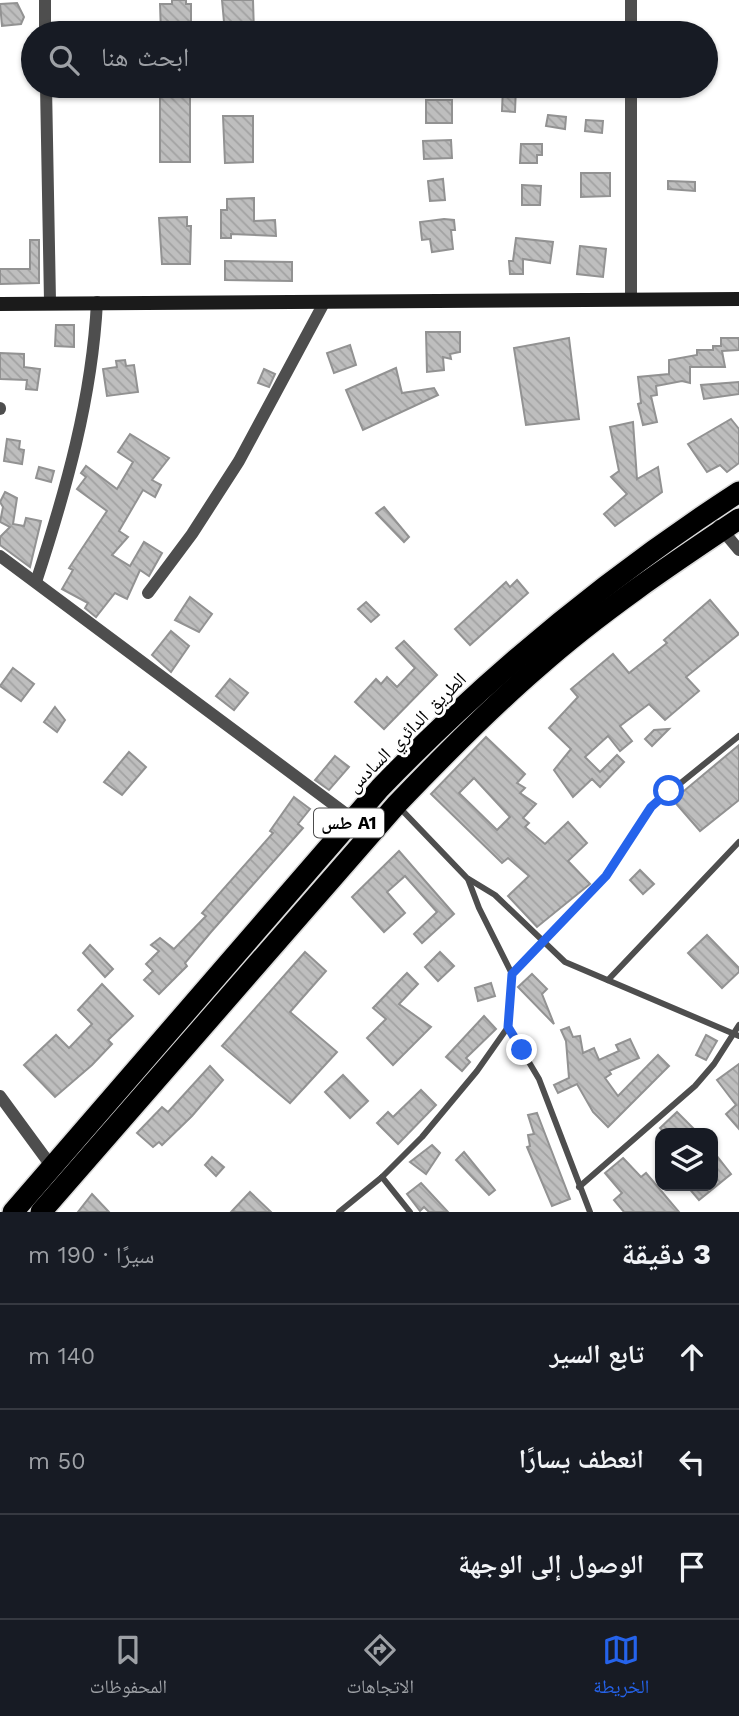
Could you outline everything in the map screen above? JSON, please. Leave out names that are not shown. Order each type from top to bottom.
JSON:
[{"type":"highway","name":"الطريق الدائري السادس","points":[[13,1212],[352,819],[477,690],[625,569],[739,492]]},
{"type":"highway","name":"طس A1","points":[[41,1212],[397,804],[458,740],[564,646],[622,600],[731,524]]},
{"type":"highway","points":[[549,629],[564,646]]},
{"type":"highway","points":[[380,788],[397,804]]},
{"type":"main road","points":[[0,304],[50,301],[739,299]]},
{"type":"street","points":[[45,0],[45,21]]},
{"type":"street","points":[[631,0],[631,21]]},
{"type":"street","points":[[46,98],[50,301]]},
{"type":"street","points":[[631,98],[631,300]]},
{"type":"street","points":[[148,593],[192,534],[239,461],[325,301]]},
{"type":"street","points":[[36,582],[74,460],[95,340],[97,302]]},
{"type":"street","points":[[710,511],[731,524],[739,550]]},
{"type":"street","points":[[0,555],[352,819]]},
{"type":"street","points":[[0,1096],[52,1167]]},
{"type":"lane","points":[[512,974],[606,876],[651,807],[739,736]]},
{"type":"lane","points":[[397,804],[467,878],[495,895],[542,943],[565,962],[736,1034]]},
{"type":"lane","points":[[608,980],[739,842]]},
{"type":"lane","points":[[339,1212],[382,1177],[448,1108],[508,1027],[512,974],[467,878]]},
{"type":"lane","points":[[579,1187],[695,1086],[736,1034],[739,1025]]},
{"type":"lane","points":[[508,1027],[539,1079],[590,1212]]},
{"type":"lane","points":[[382,1177],[410,1212]]},
{"type":"building","points":[[172,0],[186,0],[186,4],[191,4],[191,21],[161,21],[160,4],[172,4]]},
{"type":"building","points":[[222,0],[253,0],[254,21],[224,21]]},
{"type":"building","points":[[17,3],[24,17],[21,24],[2,26],[0,4]]},
{"type":"building","points":[[160,98],[190,98],[190,162],[160,162]]},
{"type":"building","points":[[503,98],[516,98],[515,112],[502,111]]},
{"type":"building","points":[[426,100],[452,100],[452,123],[426,123]]},
{"type":"building","points":[[548,115],[566,117],[565,129],[546,126]]},
{"type":"building","points":[[223,116],[253,116],[253,162],[225,163]]},
{"type":"building","points":[[586,120],[603,121],[602,133],[585,131]]},
{"type":"building","points":[[451,140],[452,158],[424,159],[423,141]]},
{"type":"building","points":[[521,144],[542,144],[542,155],[537,155],[537,163],[520,163]]},
{"type":"building","points":[[581,173],[610,173],[610,196],[581,197]]},
{"type":"building","points":[[443,179],[445,200],[430,201],[428,181]]},
{"type":"building","points":[[668,181],[695,182],[695,191],[668,189]]},
{"type":"building","points":[[522,185],[541,186],[540,205],[522,205]]},
{"type":"building","points":[[254,198],[254,221],[275,220],[276,236],[231,234],[231,238],[221,238],[221,210],[227,210],[227,199]]},
{"type":"building","points":[[187,217],[187,226],[191,226],[190,264],[162,264],[159,218]]},
{"type":"building","points":[[454,220],[455,230],[451,230],[453,249],[432,252],[430,239],[422,240],[420,222]]},
{"type":"building","points":[[516,238],[553,242],[550,263],[523,259],[523,274],[510,274],[509,261],[513,261]]},
{"type":"building","points":[[30,240],[39,240],[39,283],[0,284],[0,269],[30,269]]},
{"type":"building","points":[[580,246],[606,249],[603,277],[577,274]]},
{"type":"building","points":[[225,261],[292,262],[292,281],[225,280]]},
{"type":"building","points":[[56,325],[74,325],[74,347],[55,346]]},
{"type":"building","points":[[426,332],[460,332],[460,352],[450,354],[451,359],[443,357],[444,370],[427,372]]},
{"type":"building","points":[[569,338],[579,419],[526,425],[514,348]]},
{"type":"building","points":[[721,338],[739,338],[739,350],[722,351],[725,367],[690,367],[690,383],[682,381],[656,386],[657,395],[651,396],[657,422],[643,425],[638,404],[641,403],[638,377],[669,374],[669,360],[697,355],[697,350],[713,350],[713,346],[721,346]]},
{"type":"building","points":[[350,345],[356,365],[334,373],[327,353]]},
{"type":"building","points":[[0,353],[24,354],[24,367],[40,369],[37,390],[26,389],[27,380],[0,379]]},
{"type":"building","points":[[125,360],[126,366],[134,365],[138,392],[107,396],[103,369],[117,367],[116,361]]},
{"type":"building","points":[[396,368],[402,393],[434,388],[438,395],[363,430],[346,390]]},
{"type":"building","points":[[264,369],[275,374],[269,387],[258,383]]},
{"type":"building","points":[[739,382],[739,394],[704,399],[701,385]]},
{"type":"building","points":[[731,419],[739,429],[739,463],[727,472],[720,465],[707,472],[688,444]]},
{"type":"building","points":[[633,422],[637,479],[658,467],[662,492],[615,526],[604,514],[627,494],[611,477],[619,471],[610,427]]},
{"type":"building","points":[[130,434],[169,458],[152,480],[161,485],[155,497],[143,490],[119,531],[128,537],[112,555],[130,566],[144,542],[162,553],[149,576],[140,570],[127,599],[115,593],[96,617],[85,608],[88,603],[62,589],[73,570],[69,568],[107,511],[77,489],[86,477],[81,473],[86,466],[117,489],[133,462],[118,452]]},
{"type":"building","points":[[7,439],[20,441],[19,449],[24,450],[22,464],[4,461]]},
{"type":"building","points":[[39,467],[54,471],[51,482],[36,478]]},
{"type":"building","points":[[5,492],[17,498],[13,524],[24,526],[26,518],[41,521],[30,567],[0,545],[0,537],[10,527],[0,522],[3,507],[0,502]]},
{"type":"building","points":[[384,507],[409,537],[404,542],[376,513]]},
{"type":"building","points":[[517,580],[528,593],[470,645],[455,629],[506,582],[510,587]]},
{"type":"building","points":[[190,597],[212,614],[199,632],[175,620]]},
{"type":"building","points":[[710,600],[739,634],[686,677],[699,691],[665,720],[649,704],[620,726],[632,741],[620,751],[608,736],[585,757],[600,772],[617,755],[624,762],[600,787],[592,779],[573,797],[554,770],[571,749],[549,728],[578,697],[571,689],[613,654],[629,673],[667,643],[664,640]]},
{"type":"building","points":[[366,602],[379,615],[371,622],[358,609]]},
{"type":"building","points":[[171,631],[189,646],[171,672],[152,655]]},
{"type":"building","points":[[404,641],[437,675],[384,729],[355,702],[376,679],[381,684],[387,677],[397,687],[415,668],[396,648]]},
{"type":"building","points":[[13,668],[34,684],[21,701],[0,686]]},
{"type":"building","points":[[230,679],[248,693],[234,710],[216,696]]},
{"type":"building","points":[[55,707],[65,720],[57,732],[44,722]]},
{"type":"building","points":[[669,729],[652,746],[645,739],[654,730]]},
{"type":"building","points":[[486,737],[525,774],[517,783],[525,788],[520,793],[536,804],[523,818],[529,823],[525,827],[545,844],[568,822],[587,843],[568,861],[590,884],[537,927],[508,896],[529,876],[508,858],[502,863],[431,794]],"holes":[[[474,778],[510,817],[497,830],[459,793]]]},
{"type":"building","points":[[739,745],[739,800],[700,831],[673,800]]},
{"type":"building","points":[[129,752],[146,767],[122,795],[104,782]]},
{"type":"building","points":[[335,756],[349,767],[329,790],[315,780]]},
{"type":"building","points":[[294,797],[310,809],[298,824],[303,828],[211,932],[185,963],[187,966],[159,994],[144,980],[153,971],[146,964],[159,951],[151,945],[160,938],[174,949],[206,916],[202,913],[273,833],[270,831]]},
{"type":"building","points":[[399,851],[454,914],[422,943],[414,934],[437,912],[405,876],[387,892],[405,913],[384,932],[352,897]]},
{"type":"building","points":[[640,870],[654,884],[643,894],[630,880]]},
{"type":"building","points":[[707,935],[739,968],[739,972],[722,988],[688,953]]},
{"type":"building","points":[[90,945],[113,969],[105,977],[83,953]]},
{"type":"building","points":[[305,952],[326,971],[290,1012],[337,1052],[290,1103],[222,1046]]},
{"type":"building","points":[[440,952],[454,966],[438,981],[425,967]]},
{"type":"building","points":[[407,973],[418,984],[399,1004],[431,1027],[393,1065],[367,1038],[386,1019],[373,1008]]},
{"type":"building","points":[[532,974],[547,989],[542,994],[554,1024],[518,987]]},
{"type":"building","points":[[491,983],[495,996],[478,1001],[475,988]]},
{"type":"building","points":[[102,984],[133,1016],[108,1040],[112,1044],[92,1065],[55,1097],[24,1065],[56,1035],[69,1048],[92,1024],[78,1010]]},
{"type":"building","points":[[484,1016],[496,1029],[466,1058],[470,1062],[462,1071],[446,1057]]},
{"type":"building","points":[[569,1027],[573,1037],[580,1036],[583,1053],[594,1048],[599,1060],[619,1051],[616,1045],[630,1039],[639,1058],[609,1071],[611,1074],[605,1078],[618,1096],[658,1055],[669,1066],[608,1127],[593,1112],[577,1084],[558,1093],[554,1085],[569,1078],[566,1041],[561,1030]]},
{"type":"building","points":[[706,1035],[717,1041],[706,1060],[696,1055]]},
{"type":"building","points":[[739,1064],[739,1129],[726,1114],[736,1105],[717,1080]]},
{"type":"building","points":[[210,1066],[223,1080],[162,1145],[159,1142],[153,1147],[137,1133],[162,1107],[168,1112]]},
{"type":"building","points":[[343,1075],[368,1101],[350,1118],[325,1092]]},
{"type":"building","points":[[421,1090],[436,1105],[398,1144],[377,1123],[388,1112],[393,1117]]},
{"type":"building","points":[[677,1112],[693,1128],[660,1128]]},
{"type":"building","points":[[537,1113],[570,1199],[552,1206],[527,1147],[530,1146],[528,1135],[534,1134],[528,1115]]},
{"type":"building","points":[[432,1145],[440,1153],[426,1174],[410,1162]]},
{"type":"building","points":[[464,1152],[495,1190],[489,1195],[456,1160]]},
{"type":"building","points":[[212,1157],[224,1167],[216,1176],[205,1165]]},
{"type":"building","points":[[718,1157],[731,1174],[718,1185]]},
{"type":"building","points":[[623,1158],[641,1177],[646,1173],[655,1184],[655,1191],[661,1191],[679,1212],[624,1212],[614,1200],[622,1193],[605,1173]]},
{"type":"building","points":[[421,1183],[448,1212],[429,1212],[424,1207],[420,1211],[407,1194]]},
{"type":"building","points":[[691,1191],[710,1191],[699,1200]]},
{"type":"building","points":[[250,1192],[271,1212],[231,1212]]},
{"type":"building","points":[[92,1194],[109,1212],[78,1212]]},
{"type":"route","points":[[522,1050],[508,1027],[512,974],[606,876],[651,807],[669,791]]}]
